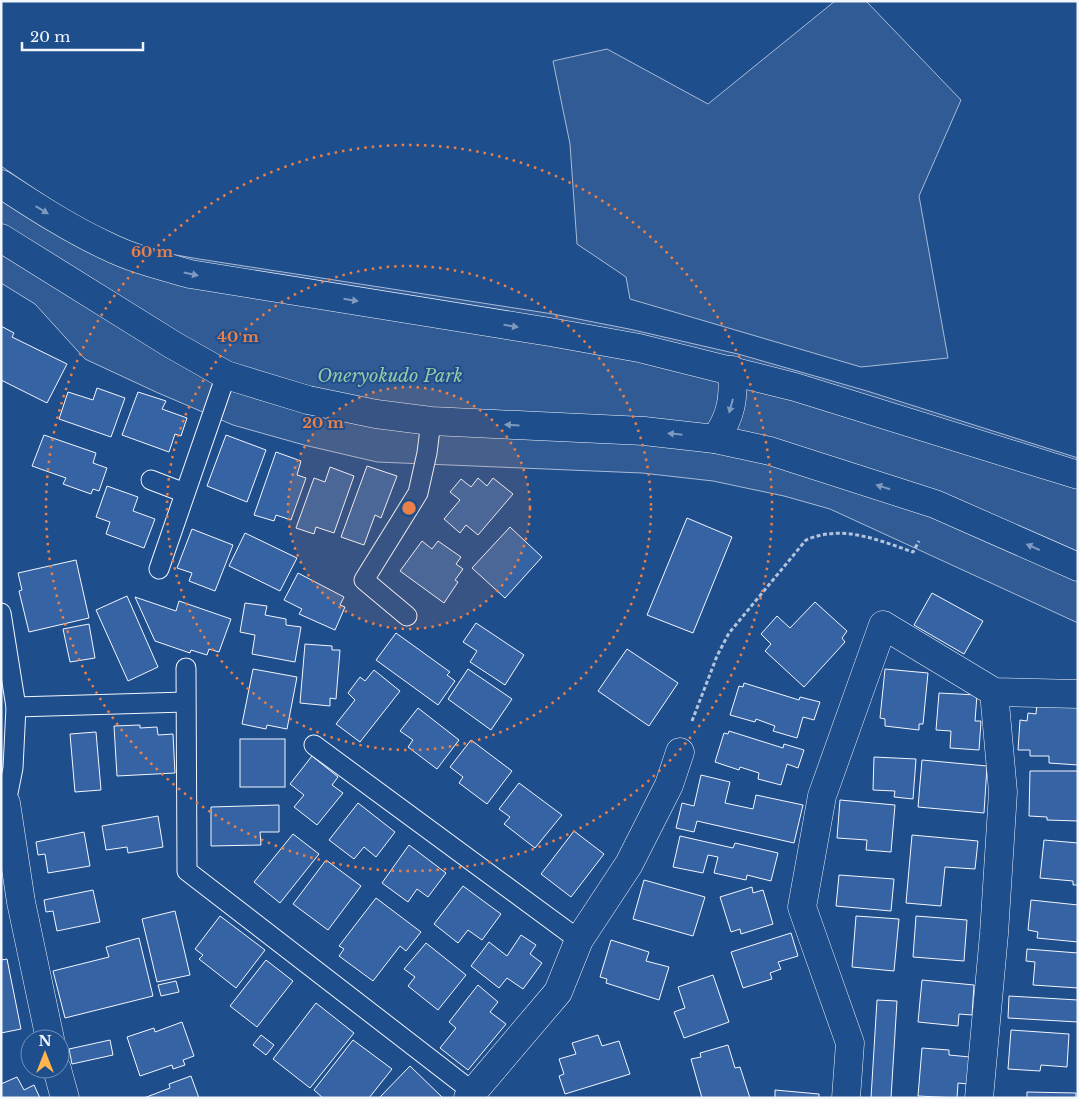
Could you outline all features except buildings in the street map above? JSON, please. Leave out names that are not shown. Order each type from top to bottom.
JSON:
[{"type":"street","points":[[1,184],[107,247],[143,261],[190,274],[638,348],[732,370],[849,402],[1078,475]]},
{"type":"street","points":[[1,238],[173,345],[226,375],[308,400],[376,414],[431,420],[644,431],[715,439],[789,457],[935,504],[1078,567]]},
{"type":"street","points":[[715,439],[722,429],[732,404],[734,391],[732,370]]},
{"type":"street","points":[[846,1098],[850,1043],[802,907],[822,796],[883,625],[994,692],[1078,694]]},
{"type":"street","points":[[979,1098],[994,934],[1003,792],[994,692]]},
{"type":"street","points":[[471,1095],[558,992],[579,940],[629,864],[669,785],[680,752]]},
{"type":"street","points":[[4,803],[21,902],[48,1029]]},
{"type":"street","points":[[59,1079],[64,1098]]},
{"type":"lane","points":[[159,569],[226,375]]},
{"type":"lane","points":[[407,616],[364,580],[418,493],[427,453],[431,420]]},
{"type":"lane","points":[[151,480],[185,493]]},
{"type":"lane","points":[[1,613],[16,707],[13,768],[4,803]]},
{"type":"lane","points":[[186,668],[188,871],[471,1095]]},
{"type":"lane","points":[[16,707],[185,702]]},
{"type":"lane","points":[[314,745],[579,940]]},
{"type":"path","points":[[680,752],[717,656],[729,633],[806,540],[816,535],[839,532],[872,537],[913,552],[919,541]]},
{"type":"green space","points":[[835,1],[866,1],[961,100],[919,196],[948,358],[861,367],[630,299],[626,277],[577,244],[570,144],[553,61],[607,49],[708,104]]},
{"type":"green space","name":"Oneryokudo Park","points":[[1,166],[92,224],[130,242],[156,251],[553,314],[629,329],[738,354],[867,391],[1078,458],[1078,623],[830,509],[784,496],[713,481],[642,473],[377,462],[304,445],[233,425],[85,359],[35,304],[1,283]]}]
